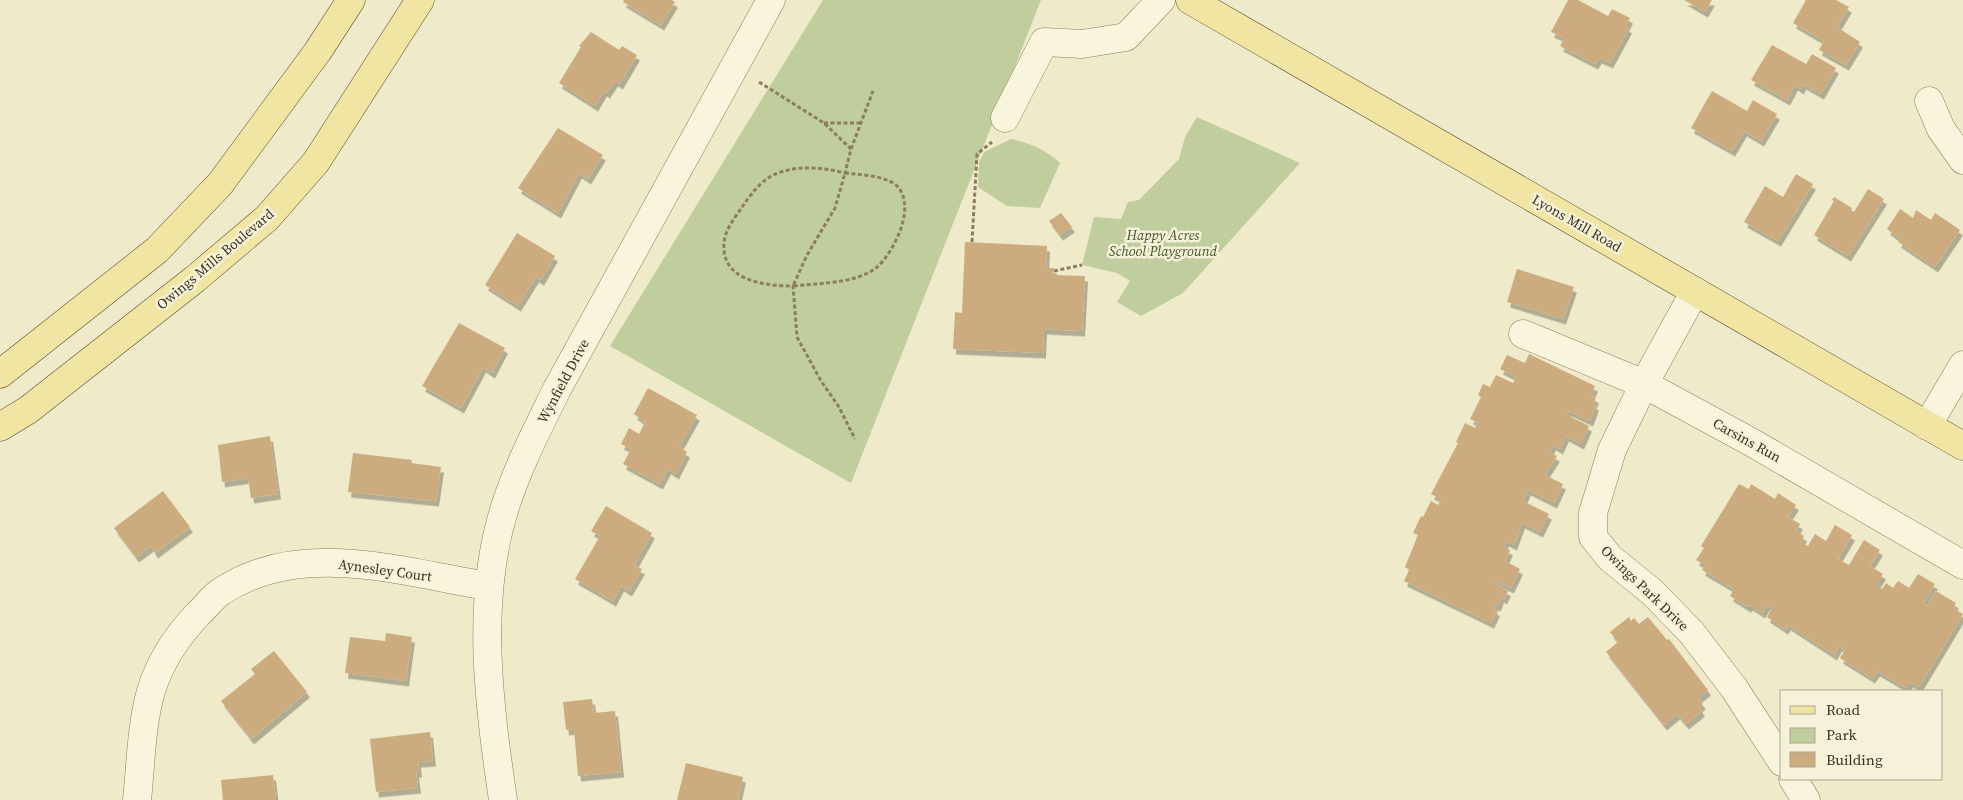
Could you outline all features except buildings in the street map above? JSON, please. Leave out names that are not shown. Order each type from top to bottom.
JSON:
[{"type":"main road","points":[[0,374],[157,250],[220,184],[318,51],[351,0]]},
{"type":"main road","name":"Owings Mills Boulevard","points":[[0,427],[28,410],[187,285],[267,218],[316,162],[420,0]]},
{"type":"main road","name":"Lyons Mill Road","points":[[1190,0],[1963,446]]},
{"type":"street","name":"Wynfield Drive","points":[[503,800],[488,664],[488,586],[504,508],[526,452],[557,389],[771,0]]},
{"type":"street","points":[[1006,118],[1044,42],[1082,44],[1126,37],[1161,0]]},
{"type":"street","points":[[1929,101],[1941,129],[1963,160]]},
{"type":"street","name":"Owings Park Drive","points":[[1695,291],[1644,384],[1612,450],[1593,513],[1593,537],[1610,558],[1652,592],[1691,632],[1734,688],[1780,759]]},
{"type":"street","name":"Carsins Run","points":[[1523,334],[1644,384],[1751,442],[1963,565]]},
{"type":"street","points":[[1927,426],[1963,365]]},
{"type":"street","name":"Aynesley Court","points":[[137,800],[151,692],[166,655],[189,624],[221,591],[258,572],[302,564],[343,562],[488,586]]},
{"type":"street","points":[[1794,780],[1806,800]]},
{"type":"path","points":[[735,67],[824,123],[851,149]]},
{"type":"path","points":[[855,439],[839,407],[821,381],[797,336],[793,286],[807,255],[835,208],[851,149],[874,91]]},
{"type":"path","points":[[972,242],[977,154],[1005,132],[1006,118]]},
{"type":"path","points":[[824,123],[860,123]]},
{"type":"path","points":[[810,168],[885,180],[896,185],[903,194],[906,211],[901,230],[876,268],[862,275],[842,280],[793,286],[776,286],[749,281],[737,275],[727,259],[725,236],[752,192],[768,178],[780,172],[810,168]]},
{"type":"path","points":[[1054,271],[1082,265]]},
{"type":"green space","points":[[823,0],[1041,0],[851,483],[610,346]]},
{"type":"green space","name":"Happy Acres School Playground","points":[[1197,117],[1300,163],[1183,293],[1141,316],[1117,302],[1130,281],[1117,273],[1082,265],[1094,217],[1121,219],[1128,202],[1139,200],[1179,159],[1185,137]]},
{"type":"green space","points":[[1011,139],[1038,148],[1060,163],[1040,208],[1007,206],[978,187],[979,162],[984,152]]}]
